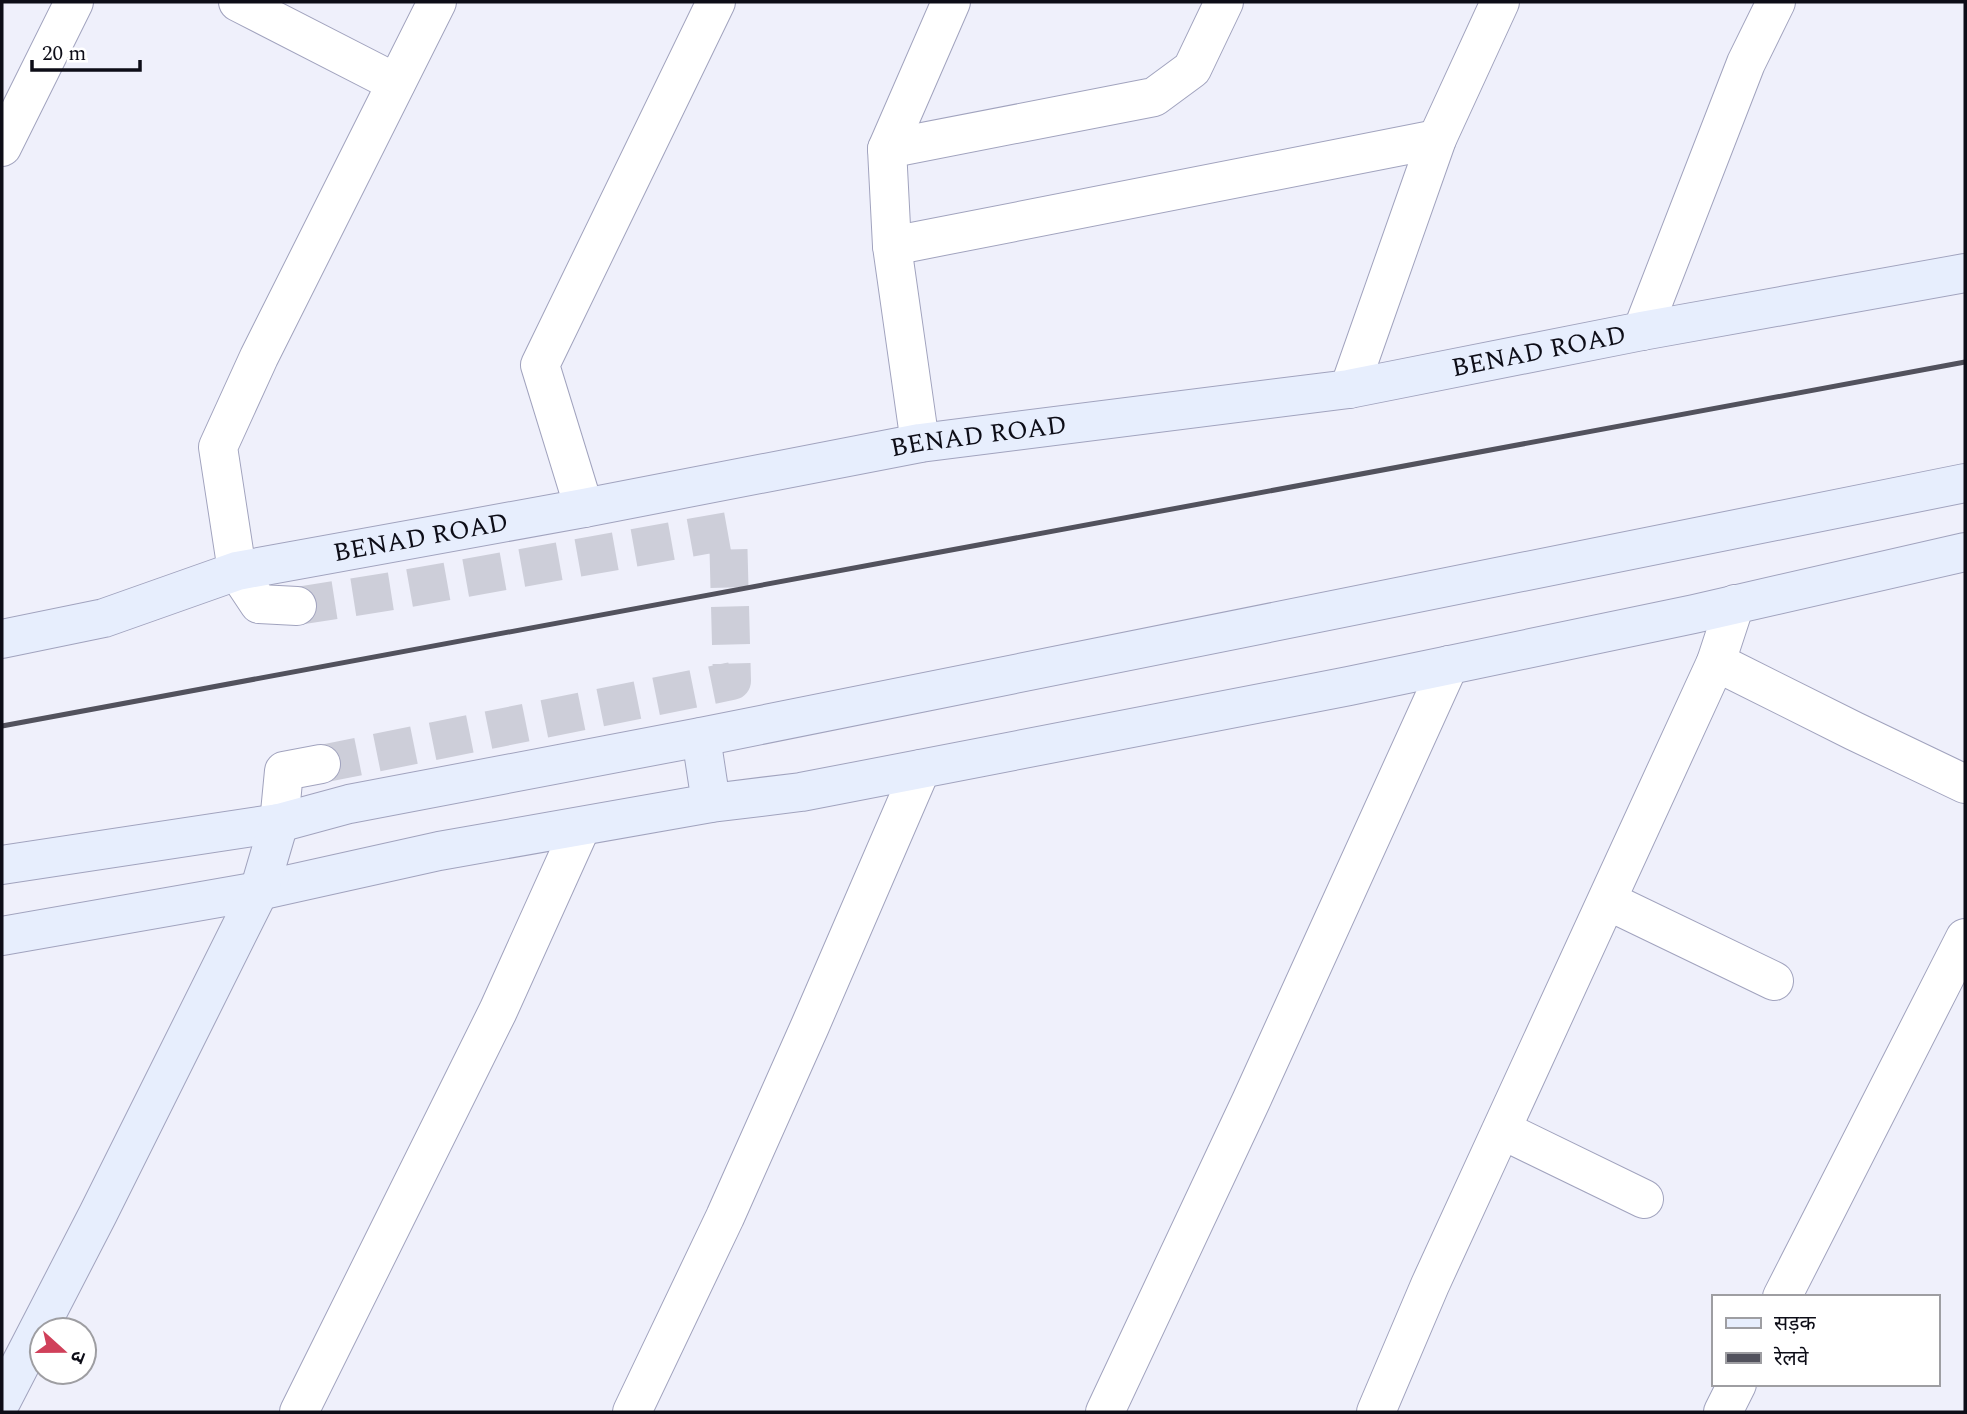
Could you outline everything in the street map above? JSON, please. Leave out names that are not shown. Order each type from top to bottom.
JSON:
[{"type":"main road","name":"BENAD ROAD","points":[[2,639],[104,618],[237,570],[584,509],[920,443],[1349,389],[1642,331],[1965,274]]},
{"type":"main road","points":[[2,865],[279,822],[349,804],[701,737],[1965,483]]},
{"type":"main road","points":[[2,936],[259,891],[439,851],[711,803],[801,792],[1349,686],[1965,552]]},
{"type":"main road","points":[[701,737],[711,803]]},
{"type":"main road","points":[[2,1399],[98,1214],[259,891],[279,822]]},
{"type":"street","points":[[2,147],[74,2]]},
{"type":"street","points":[[238,2],[396,83]]},
{"type":"street","points":[[297,606],[259,604],[237,570],[218,447],[258,357],[437,2]]},
{"type":"street","points":[[584,509],[540,365],[716,2]]},
{"type":"street","points":[[920,443],[892,246],[887,149],[951,2]]},
{"type":"street","points":[[887,149],[1154,97],[1192,69],[1224,2]]},
{"type":"street","points":[[1349,389],[1437,139],[1500,2]]},
{"type":"street","points":[[1642,331],[1746,63],[1776,2]]},
{"type":"street","points":[[892,246],[1437,139]]},
{"type":"street","points":[[1376,1412],[1430,1285],[1716,662],[1735,604]]},
{"type":"street","points":[[1716,662],[1965,783]]},
{"type":"street","points":[[1105,1412],[1251,1101],[1449,665]]},
{"type":"street","points":[[279,822],[284,771],[321,764]]},
{"type":"street","points":[[632,1412],[725,1217],[921,769]]},
{"type":"street","points":[[299,1412],[498,1011],[581,827]]},
{"type":"street","points":[[1608,901],[1774,981]]},
{"type":"street","points":[[1783,1295],[1965,938]]},
{"type":"street","points":[[1502,1130],[1644,1199]]},
{"type":"street","points":[[1723,1412],[1736,1386]]},
{"type":"tunnel","points":[[297,606],[728,531],[732,681],[321,764]]},
{"type":"railway","points":[[2,726],[1965,362]]}]
